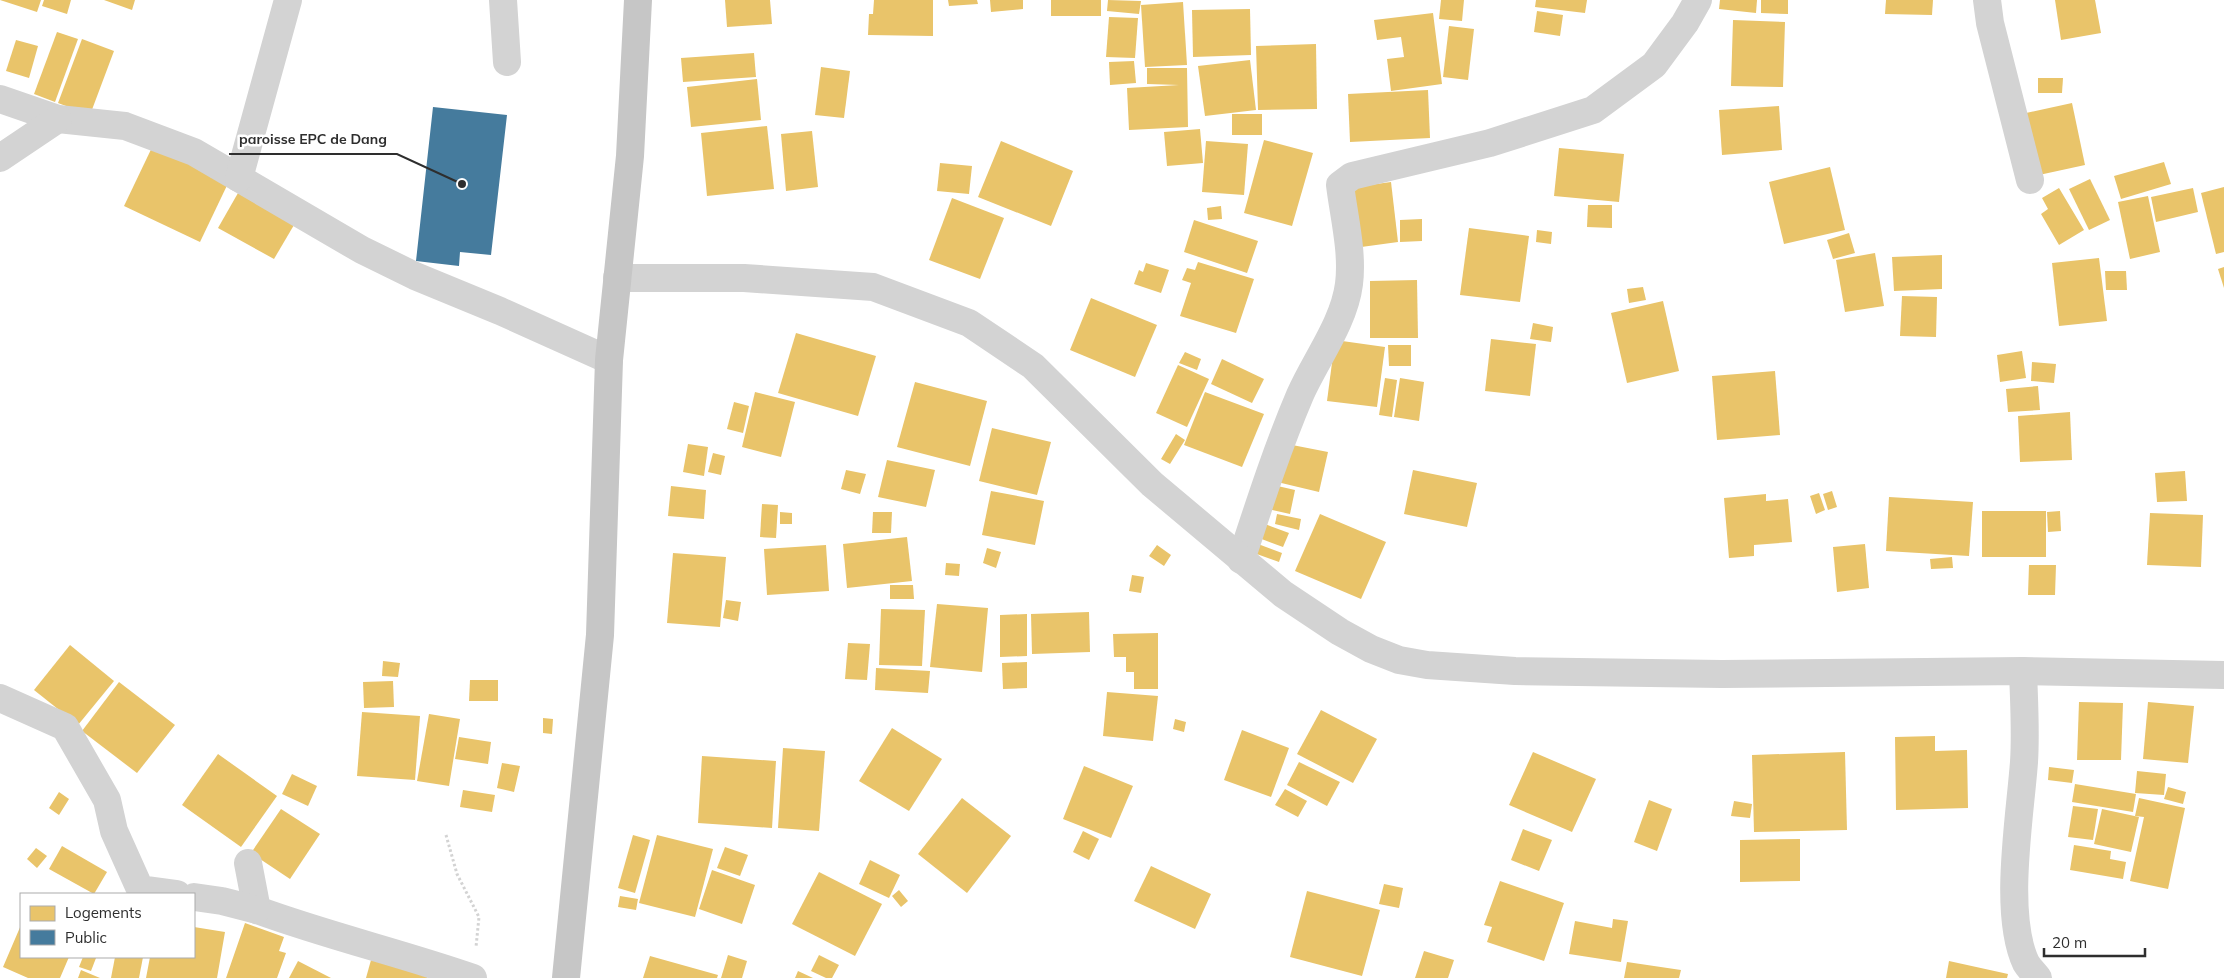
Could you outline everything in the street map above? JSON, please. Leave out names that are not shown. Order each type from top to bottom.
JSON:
[{"type":"main road","points":[[566,978],[600,635],[609,360],[630,156],[638,0]]},
{"type":"street","points":[[503,0],[507,62]]},
{"type":"street","points":[[1241,560],[1282,440],[1301,394],[1344,306],[1349,283],[1349,262],[1340,185],[1352,176],[1490,143],[1593,110],[1654,65],[1685,23],[1698,0]]},
{"type":"street","points":[[1987,0],[1990,23],[2030,180]]},
{"type":"street","points":[[239,178],[286,1]]},
{"type":"street","points":[[0,100],[58,119],[125,126],[194,152],[309,221],[362,250],[415,276],[500,310],[609,360]]},
{"type":"street","points":[[0,158],[58,119]]},
{"type":"street","points":[[617,278],[744,278],[873,287],[969,323],[1033,366],[1152,484],[1283,594],[1340,632],[1371,649],[1399,660],[1427,665],[1515,671],[1722,674],[2023,671],[2224,675]]},
{"type":"street","points":[[2023,671],[2024,761],[2016,838],[2015,906],[2017,934],[2027,964],[2038,978]]},
{"type":"street","points":[[0,698],[65,726],[107,800],[114,831],[140,889],[170,893]]},
{"type":"street","points":[[248,863],[256,910]]},
{"type":"street","points":[[195,897],[222,901],[256,910],[314,931],[376,946],[474,965]]},
{"type":"path","points":[[446,836],[457,874],[479,917],[474,965]]},
{"type":"building: Logements","points":[[0,0],[41,0],[37,12]]},
{"type":"building: Logements","points":[[44,0],[71,0],[67,14],[42,6]]},
{"type":"building: Logements","points":[[104,0],[135,0],[132,10]]},
{"type":"building: Logements","points":[[725,0],[770,0],[772,24],[727,27]]},
{"type":"building: Logements","points":[[874,0],[933,0],[933,36],[868,35],[869,14],[873,14]]},
{"type":"building: Logements","points":[[948,0],[977,0],[978,4],[949,6]]},
{"type":"building: Logements","points":[[990,0],[1023,0],[1023,9],[991,12]]},
{"type":"building: Logements","points":[[1051,0],[1101,0],[1101,16],[1051,16]]},
{"type":"building: Logements","points":[[1108,0],[1141,1],[1139,14],[1107,11]]},
{"type":"building: Logements","points":[[1441,0],[1464,0],[1462,21],[1439,19]]},
{"type":"building: Logements","points":[[1536,0],[1587,0],[1585,13],[1535,7]]},
{"type":"building: Logements","points":[[1720,0],[1757,0],[1756,13],[1719,9]]},
{"type":"building: Logements","points":[[1761,0],[1788,0],[1788,14],[1761,13]]},
{"type":"building: Logements","points":[[1886,0],[1933,0],[1932,15],[1885,14]]},
{"type":"building: Logements","points":[[2055,0],[2095,0],[2101,33],[2061,40]]},
{"type":"building: Logements","points":[[1183,2],[1187,65],[1145,67],[1141,5]]},
{"type":"building: Logements","points":[[1250,9],[1251,55],[1193,57],[1192,10]]},
{"type":"building: Logements","points":[[1537,11],[1563,15],[1560,36],[1534,32]]},
{"type":"building: Logements","points":[[1433,13],[1442,84],[1391,91],[1387,59],[1404,57],[1401,37],[1377,40],[1374,20]]},
{"type":"building: Logements","points":[[1109,17],[1138,18],[1135,58],[1106,57]]},
{"type":"building: Logements","points":[[1733,20],[1785,22],[1783,87],[1731,86]]},
{"type":"building: Logements","points":[[1449,26],[1474,29],[1468,80],[1443,77]]},
{"type":"building: Logements","points":[[57,32],[78,39],[55,102],[34,94]]},
{"type":"building: Logements","points":[[82,39],[114,51],[90,115],[58,103]]},
{"type":"building: Logements","points":[[16,40],[38,46],[29,78],[6,71]]},
{"type":"building: Logements","points":[[1316,44],[1317,109],[1258,110],[1256,46]]},
{"type":"building: Logements","points":[[754,53],[756,77],[683,82],[681,58]]},
{"type":"building: Logements","points":[[1250,60],[1256,110],[1205,116],[1198,66]]},
{"type":"building: Logements","points":[[1134,61],[1136,83],[1110,85],[1109,62]]},
{"type":"building: Logements","points":[[821,67],[850,71],[844,118],[815,115]]},
{"type":"building: Logements","points":[[1147,68],[1187,68],[1188,127],[1129,130],[1127,88],[1179,85],[1147,84]]},
{"type":"building: Logements","points":[[2038,78],[2063,78],[2062,93],[2038,93]]},
{"type":"building: Logements","points":[[757,79],[761,120],[691,127],[687,87]]},
{"type":"building: Logements","points":[[1428,90],[1430,138],[1350,142],[1348,94]]},
{"type":"building: Logements","points":[[2072,103],[2085,165],[2039,175],[2026,113]]},
{"type":"building: Logements","points":[[1779,106],[1782,150],[1722,155],[1719,110]]},
{"type":"building: Logements","points":[[1232,114],[1262,114],[1262,135],[1232,135]]},
{"type":"building: Logements","points":[[767,126],[774,189],[707,196],[701,133]]},
{"type":"building: Logements","points":[[1200,129],[1203,163],[1167,166],[1164,132]]},
{"type":"building: Logements","points":[[812,131],[818,187],[786,191],[781,134]]},
{"type":"building: Logements","points":[[156,139],[232,175],[200,242],[124,206]]},
{"type":"building: Logements","points":[[1264,140],[1313,153],[1292,226],[1244,213]]},
{"type":"building: Logements","points":[[1001,141],[1073,171],[1051,226],[978,197]]},
{"type":"building: Logements","points":[[1206,141],[1248,144],[1244,195],[1202,192]]},
{"type":"building: Logements","points":[[1559,148],[1624,154],[1619,202],[1554,196]]},
{"type":"building: Logements","points":[[2164,162],[2171,184],[2121,199],[2114,176]]},
{"type":"building: Logements","points":[[940,163],[972,166],[969,194],[937,191]]},
{"type":"building: Logements","points":[[1830,167],[1845,230],[1784,244],[1769,182]]},
{"type":"building: Logements","points":[[2090,179],[2110,220],[2089,230],[2069,189]]},
{"type":"building: Logements","points":[[1391,182],[1398,242],[1354,248],[1347,188]]},
{"type":"building: Logements","points":[[2224,187],[2224,252],[2216,254],[2201,193]]},
{"type":"building: Logements","points":[[2059,188],[2084,230],[2059,245],[2041,214],[2048,209],[2042,198]]},
{"type":"building: Logements","points":[[2193,188],[2198,212],[2156,222],[2151,197]]},
{"type":"building: Logements","points":[[238,193],[294,225],[274,259],[218,228]]},
{"type":"building: Logements","points":[[2148,196],[2160,252],[2130,259],[2118,202]]},
{"type":"building: Logements","points":[[952,198],[1004,218],[980,279],[929,260]]},
{"type":"building: Logements","points":[[1588,205],[1612,205],[1612,228],[1587,227]]},
{"type":"building: Logements","points":[[1221,206],[1222,219],[1208,220],[1207,208]]},
{"type":"building: Logements","points":[[1422,219],[1422,241],[1400,242],[1400,220]]},
{"type":"building: Logements","points":[[1194,220],[1258,241],[1247,273],[1184,252]]},
{"type":"building: Logements","points":[[1469,228],[1529,236],[1520,302],[1460,295]]},
{"type":"building: Logements","points":[[1537,230],[1552,232],[1551,244],[1536,242]]},
{"type":"building: Logements","points":[[1849,233],[1855,253],[1833,259],[1827,240]]},
{"type":"building: Logements","points":[[1875,253],[1884,306],[1845,312],[1836,260]]},
{"type":"building: Logements","points":[[1942,255],[1942,289],[1894,291],[1892,257]]},
{"type":"building: Logements","points":[[2099,258],[2107,321],[2059,326],[2052,263]]},
{"type":"building: Logements","points":[[1198,262],[1254,279],[1236,333],[1180,316],[1191,283],[1182,280],[1187,268],[1195,270]]},
{"type":"building: Logements","points":[[1146,263],[1169,270],[1161,293],[1134,284],[1139,270],[1143,272]]},
{"type":"building: Logements","points":[[2224,267],[2224,288],[2218,269]]},
{"type":"building: Logements","points":[[2105,271],[2126,271],[2127,290],[2106,290]]},
{"type":"building: Logements","points":[[1417,280],[1418,338],[1370,338],[1370,281]]},
{"type":"building: Logements","points":[[1643,287],[1646,300],[1629,303],[1627,289]]},
{"type":"building: Logements","points":[[1902,296],[1937,297],[1936,337],[1900,336]]},
{"type":"building: Logements","points":[[1091,298],[1157,325],[1135,377],[1070,350]]},
{"type":"building: Logements","points":[[1663,301],[1679,371],[1627,383],[1611,313]]},
{"type":"building: Logements","points":[[1533,323],[1553,327],[1551,342],[1530,339]]},
{"type":"building: Logements","points":[[796,333],[876,356],[858,416],[778,393]]},
{"type":"building: Logements","points":[[1491,339],[1536,344],[1530,396],[1485,391]]},
{"type":"building: Logements","points":[[1335,340],[1385,347],[1377,407],[1327,401]]},
{"type":"building: Logements","points":[[1388,345],[1411,345],[1411,366],[1389,366]]},
{"type":"building: Logements","points":[[2022,351],[2026,378],[2000,382],[1997,355]]},
{"type":"building: Logements","points":[[1185,352],[1201,359],[1197,370],[1179,363]]},
{"type":"building: Logements","points":[[1222,359],[1264,379],[1252,403],[1211,384]]},
{"type":"building: Logements","points":[[2032,362],[2056,364],[2054,383],[2031,381]]},
{"type":"building: Logements","points":[[1178,365],[1209,379],[1187,427],[1156,413]]},
{"type":"building: Logements","points":[[1775,371],[1780,435],[1717,440],[1712,376]]},
{"type":"building: Logements","points":[[1385,378],[1397,380],[1392,417],[1379,415]]},
{"type":"building: Logements","points":[[1400,378],[1424,382],[1419,421],[1394,417]]},
{"type":"building: Logements","points":[[915,382],[987,401],[970,466],[897,447]]},
{"type":"building: Logements","points":[[2038,386],[2040,410],[2008,412],[2006,389]]},
{"type":"building: Logements","points":[[755,392],[795,402],[781,457],[742,447]]},
{"type":"building: Logements","points":[[1205,392],[1264,414],[1242,467],[1184,445]]},
{"type":"building: Logements","points":[[734,402],[749,406],[743,433],[727,429]]},
{"type":"building: Logements","points":[[2070,412],[2072,460],[2020,462],[2018,416]]},
{"type":"building: Logements","points":[[992,428],[1051,442],[1037,495],[979,481]]},
{"type":"building: Logements","points":[[1176,434],[1185,440],[1170,464],[1161,459]]},
{"type":"building: Logements","points":[[1282,443],[1328,452],[1319,492],[1273,481]]},
{"type":"building: Logements","points":[[688,444],[708,447],[704,476],[683,472]]},
{"type":"building: Logements","points":[[713,453],[725,456],[721,475],[708,472]]},
{"type":"building: Logements","points":[[887,460],[935,470],[926,507],[878,497]]},
{"type":"building: Logements","points":[[846,470],[866,474],[860,494],[841,489]]},
{"type":"building: Logements","points":[[1413,470],[1477,483],[1467,527],[1404,514]]},
{"type":"building: Logements","points":[[2185,471],[2187,501],[2157,502],[2155,473]]},
{"type":"building: Logements","points":[[1269,484],[1295,490],[1290,514],[1263,508]]},
{"type":"building: Logements","points":[[671,486],[706,490],[704,519],[668,516]]},
{"type":"building: Logements","points":[[991,491],[1044,501],[1035,545],[982,535]]},
{"type":"building: Logements","points":[[1832,491],[1837,507],[1828,510],[1823,494]]},
{"type":"building: Logements","points":[[1819,493],[1825,510],[1816,514],[1810,496]]},
{"type":"building: Logements","points":[[1766,494],[1766,501],[1788,499],[1792,542],[1754,545],[1754,556],[1729,558],[1724,498]]},
{"type":"building: Logements","points":[[1889,497],[1973,502],[1969,556],[1886,551]]},
{"type":"building: Logements","points":[[762,504],[778,505],[776,538],[760,537]]},
{"type":"building: Logements","points":[[1982,511],[2046,511],[2046,557],[1982,557]]},
{"type":"building: Logements","points":[[2060,511],[2061,531],[2048,532],[2047,512]]},
{"type":"building: Logements","points":[[780,512],[792,513],[792,524],[780,524]]},
{"type":"building: Logements","points":[[873,512],[892,512],[891,533],[872,533]]},
{"type":"building: Logements","points":[[2150,513],[2203,515],[2201,567],[2147,565]]},
{"type":"building: Logements","points":[[1277,514],[1301,519],[1299,530],[1275,524]]},
{"type":"building: Logements","points":[[1320,514],[1386,542],[1361,599],[1295,571]]},
{"type":"building: Logements","points":[[1265,524],[1289,533],[1283,547],[1259,538]]},
{"type":"building: Logements","points":[[907,537],[912,581],[847,588],[843,544]]},
{"type":"building: Logements","points":[[1258,544],[1282,553],[1279,562],[1254,553]]},
{"type":"building: Logements","points":[[1865,544],[1869,588],[1837,592],[1833,547]]},
{"type":"building: Logements","points":[[826,545],[829,591],[767,595],[764,549]]},
{"type":"building: Logements","points":[[1157,545],[1171,555],[1164,566],[1149,556]]},
{"type":"building: Logements","points":[[987,548],[1001,552],[996,568],[983,563]]},
{"type":"building: Logements","points":[[673,553],[726,557],[720,627],[667,623]]},
{"type":"building: Logements","points":[[1952,557],[1953,568],[1931,569],[1930,559]]},
{"type":"building: Logements","points":[[946,563],[960,564],[959,576],[945,575]]},
{"type":"building: Logements","points":[[2029,565],[2056,565],[2055,595],[2028,595]]},
{"type":"building: Logements","points":[[1132,575],[1144,577],[1141,593],[1129,591]]},
{"type":"building: Logements","points":[[890,585],[913,585],[914,599],[890,599]]},
{"type":"building: Logements","points":[[726,600],[741,602],[738,621],[723,618]]},
{"type":"building: Logements","points":[[937,604],[988,608],[982,672],[930,667]]},
{"type":"building: Logements","points":[[881,609],[925,610],[922,666],[879,665]]},
{"type":"building: Logements","points":[[1089,612],[1090,652],[1032,654],[1031,614]]},
{"type":"building: Logements","points":[[1027,614],[1027,656],[1000,657],[1000,615]]},
{"type":"building: Logements","points":[[1158,633],[1158,689],[1134,689],[1134,672],[1126,672],[1126,657],[1114,657],[1113,634]]},
{"type":"building: Logements","points":[[848,643],[870,644],[867,680],[845,679]]},
{"type":"building: Logements","points":[[70,645],[114,681],[78,725],[34,690]]},
{"type":"building: Logements","points":[[383,661],[400,663],[398,677],[382,676]]},
{"type":"building: Logements","points":[[1027,662],[1027,688],[1003,689],[1002,663]]},
{"type":"building: Logements","points":[[876,668],[930,671],[928,693],[875,690]]},
{"type":"building: Logements","points":[[470,680],[498,680],[498,701],[469,701]]},
{"type":"building: Logements","points":[[393,681],[394,707],[364,708],[363,682]]},
{"type":"building: Logements","points":[[119,682],[175,725],[137,773],[82,731]]},
{"type":"building: Logements","points":[[1107,692],[1158,696],[1153,741],[1103,736]]},
{"type":"building: Logements","points":[[2079,702],[2123,703],[2121,760],[2077,760]]},
{"type":"building: Logements","points":[[2148,702],[2194,706],[2188,763],[2143,759]]},
{"type":"building: Logements","points":[[1321,710],[1377,739],[1353,783],[1297,754]]},
{"type":"building: Logements","points":[[362,712],[420,716],[415,780],[357,776]]},
{"type":"building: Logements","points":[[429,714],[460,719],[449,786],[417,781]]},
{"type":"building: Logements","points":[[543,718],[553,719],[552,734],[543,733]]},
{"type":"building: Logements","points":[[1175,719],[1186,722],[1184,732],[1173,729]]},
{"type":"building: Logements","points":[[892,728],[942,759],[909,811],[859,781]]},
{"type":"building: Logements","points":[[1242,730],[1289,748],[1271,797],[1224,780]]},
{"type":"building: Logements","points":[[1935,736],[1935,751],[1967,750],[1968,808],[1896,810],[1895,737]]},
{"type":"building: Logements","points":[[459,737],[491,742],[488,764],[455,759]]},
{"type":"building: Logements","points":[[783,748],[825,751],[819,831],[778,828]]},
{"type":"building: Logements","points":[[1533,752],[1596,779],[1572,832],[1509,805]]},
{"type":"building: Logements","points":[[1845,752],[1847,830],[1754,832],[1752,755]]},
{"type":"building: Logements","points":[[218,754],[277,796],[241,847],[182,805]]},
{"type":"building: Logements","points":[[702,756],[776,761],[772,828],[698,823]]},
{"type":"building: Logements","points":[[1299,762],[1340,782],[1327,806],[1287,785]]},
{"type":"building: Logements","points":[[502,763],[520,766],[514,792],[497,788]]},
{"type":"building: Logements","points":[[1084,766],[1133,786],[1111,838],[1063,819]]},
{"type":"building: Logements","points":[[2049,767],[2074,770],[2072,783],[2048,780]]},
{"type":"building: Logements","points":[[2137,771],[2166,774],[2164,795],[2135,793]]},
{"type":"building: Logements","points":[[292,774],[317,786],[308,806],[282,794]]},
{"type":"building: Logements","points":[[2075,784],[2136,794],[2133,812],[2072,802]]},
{"type":"building: Logements","points":[[2168,787],[2186,792],[2183,804],[2164,799]]},
{"type":"building: Logements","points":[[1285,789],[1307,801],[1298,817],[1275,805]]},
{"type":"building: Logements","points":[[463,790],[495,795],[492,812],[460,807]]},
{"type":"building: Logements","points":[[59,792],[69,799],[59,815],[49,808]]},
{"type":"building: Logements","points":[[962,798],[1011,836],[967,893],[918,854]]},
{"type":"building: Logements","points":[[2139,798],[2185,808],[2168,889],[2130,881],[2144,817],[2135,816]]},
{"type":"building: Logements","points":[[1649,800],[1672,809],[1657,851],[1634,842]]},
{"type":"building: Logements","points":[[1734,801],[1752,804],[1750,818],[1731,816]]},
{"type":"building: Logements","points":[[2073,806],[2098,809],[2093,840],[2068,837]]},
{"type":"building: Logements","points":[[281,809],[320,834],[290,879],[251,853]]},
{"type":"building: Logements","points":[[2102,809],[2139,817],[2131,852],[2094,844]]},
{"type":"building: Logements","points":[[1523,829],[1552,840],[1539,871],[1511,860]]},
{"type":"building: Logements","points":[[1083,831],[1099,839],[1089,860],[1073,852]]},
{"type":"building: Logements","points":[[633,835],[650,840],[635,893],[618,888]]},
{"type":"building: Logements","points":[[657,835],[713,849],[695,917],[639,903]]},
{"type":"building: Logements","points":[[1800,839],[1800,881],[1740,882],[1740,840]]},
{"type":"building: Logements","points":[[2074,845],[2111,851],[2110,859],[2126,862],[2123,879],[2070,870]]},
{"type":"building: Logements","points":[[62,846],[107,872],[95,893],[92,893],[49,869]]},
{"type":"building: Logements","points":[[725,847],[748,855],[740,876],[717,868]]},
{"type":"building: Logements","points":[[36,848],[47,856],[37,868],[27,859]]},
{"type":"building: Logements","points":[[870,860],[900,875],[889,898],[859,884]]},
{"type":"building: Logements","points":[[1151,866],[1211,894],[1195,929],[1134,901]]},
{"type":"building: Logements","points":[[712,870],[755,885],[742,924],[699,909]]},
{"type":"building: Logements","points":[[819,872],[882,904],[855,956],[792,924]]},
{"type":"building: Logements","points":[[1500,881],[1564,903],[1544,961],[1487,942],[1492,927],[1484,925]]},
{"type":"building: Logements","points":[[1384,884],[1403,888],[1399,908],[1379,904]]},
{"type":"building: Logements","points":[[899,890],[908,901],[901,907],[892,896]]},
{"type":"building: Logements","points":[[1307,891],[1380,910],[1362,976],[1290,957]]},
{"type":"building: Logements","points":[[620,896],[638,899],[636,910],[618,907]]},
{"type":"building: Logements","points":[[1613,919],[1628,921],[1621,962],[1569,954],[1575,921],[1612,928]]},
{"type":"building: Logements","points":[[245,923],[284,937],[279,951],[286,953],[277,978],[226,978]]},
{"type":"building: Logements","points":[[20,927],[20,958],[69,958],[60,978],[28,978],[3,967]]},
{"type":"building: Logements","points":[[195,927],[225,932],[217,978],[146,978],[150,958],[195,958]]},
{"type":"building: Logements","points":[[1424,951],[1454,960],[1448,978],[1415,978]]},
{"type":"building: Logements","points":[[728,955],[747,961],[742,978],[721,978]]},
{"type":"building: Logements","points":[[819,955],[839,965],[832,978],[826,978],[811,971]]},
{"type":"building: Logements","points":[[650,956],[718,975],[717,978],[643,978]]},
{"type":"building: Logements","points":[[83,958],[96,958],[91,971],[79,967]]},
{"type":"building: Logements","points":[[115,958],[143,958],[139,978],[111,978]]},
{"type":"building: Logements","points":[[371,960],[428,975],[427,978],[366,978]]},
{"type":"building: Logements","points":[[298,961],[331,978],[289,978]]},
{"type":"building: Logements","points":[[1949,961],[2008,974],[2007,978],[1946,978]]},
{"type":"building: Logements","points":[[1627,962],[1681,970],[1679,978],[1624,978]]},
{"type":"building: Logements","points":[[81,970],[100,978],[78,978]]},
{"type":"building: Logements","points":[[798,971],[813,978],[795,978]]},
{"type":"building: Public","points":[[433,107],[507,115],[491,255],[460,252],[459,266],[416,261]]},
{"type":"place","name":"paroisse EPC de Dang","points":[[462,184]]}]
